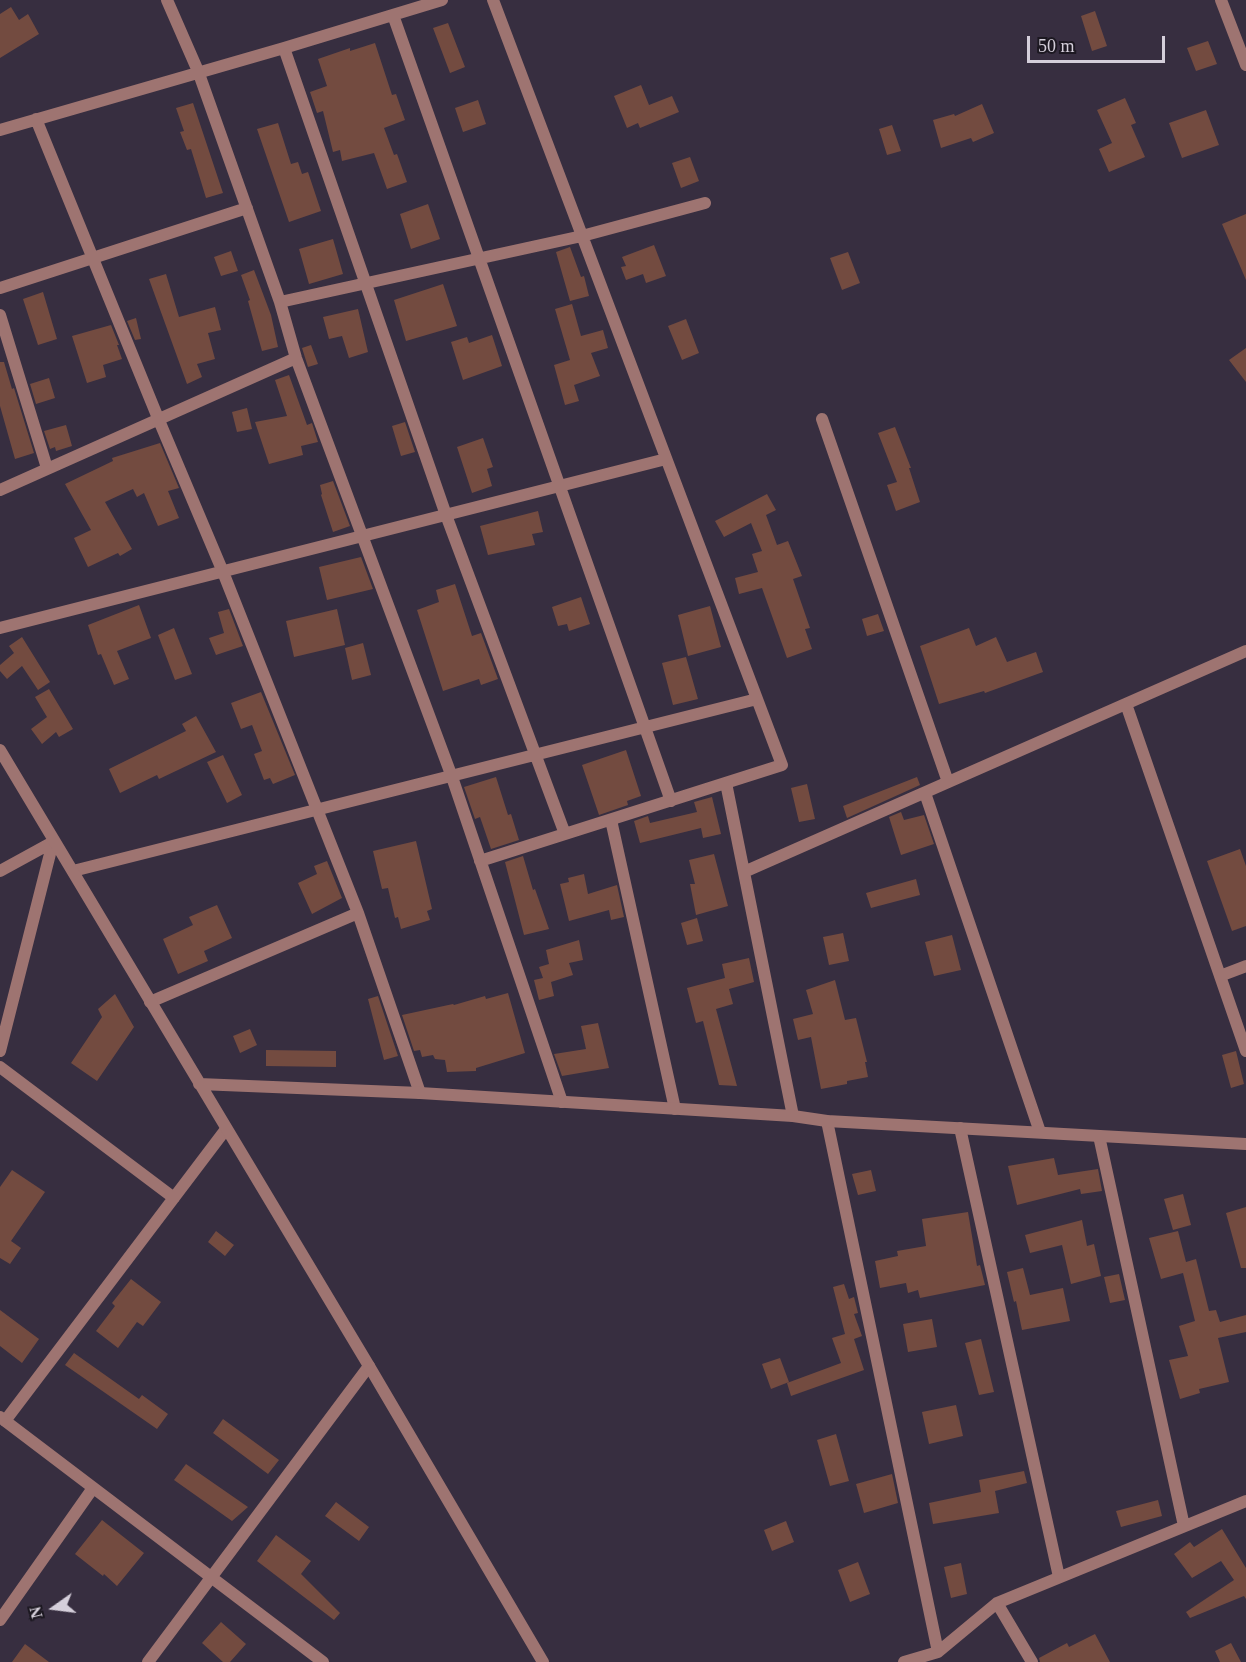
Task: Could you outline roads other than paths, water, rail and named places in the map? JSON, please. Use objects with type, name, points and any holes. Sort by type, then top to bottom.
[{"type":"street","points":[[167,0],[198,72],[247,207],[296,358],[452,777],[562,1102]]},
{"type":"street","points":[[0,130],[442,0]]},
{"type":"street","points":[[480,861],[782,765],[493,0]]},
{"type":"street","points":[[1221,0],[1246,62]]},
{"type":"street","points":[[393,15],[671,801]]},
{"type":"street","points":[[284,48],[446,515],[565,834]]},
{"type":"street","points":[[36,119],[223,572],[316,812],[358,913],[420,1094]]},
{"type":"street","points":[[279,302],[582,237],[705,203]]},
{"type":"street","points":[[0,288],[247,207]]},
{"type":"street","points":[[0,315],[47,468]]},
{"type":"street","points":[[0,490],[296,358]]},
{"type":"street","points":[[822,419],[948,782]]},
{"type":"street","points":[[0,628],[666,459]]},
{"type":"street","points":[[744,872],[1246,651]]},
{"type":"street","points":[[73,871],[316,812],[757,699]]},
{"type":"street","points":[[1126,704],[1246,1051]]},
{"type":"street","points":[[0,750],[53,842],[73,871],[369,1366],[543,1662]]},
{"type":"street","points":[[726,783],[793,1116]]},
{"type":"street","points":[[925,793],[1040,1132]]},
{"type":"street","points":[[611,820],[675,1109]]},
{"type":"street","points":[[0,871],[53,842]]},
{"type":"street","points":[[0,1051],[53,842]]},
{"type":"street","points":[[150,1002],[358,913]]},
{"type":"street","points":[[1220,976],[1246,966]]},
{"type":"street","points":[[0,1067],[174,1197]]},
{"type":"street","points":[[199,1084],[562,1102],[793,1116],[826,1121],[1246,1144]]},
{"type":"street","points":[[826,1121],[938,1652]]},
{"type":"street","points":[[960,1128],[1059,1577]]},
{"type":"street","points":[[226,1129],[2,1419],[323,1662]]},
{"type":"street","points":[[1099,1136],[1184,1526]]},
{"type":"street","points":[[148,1662],[369,1366]]},
{"type":"street","points":[[0,1620],[93,1488]]},
{"type":"street","points":[[904,1662],[938,1652],[997,1603],[1246,1501]]},
{"type":"street","points":[[997,1603],[1032,1662]]}]
